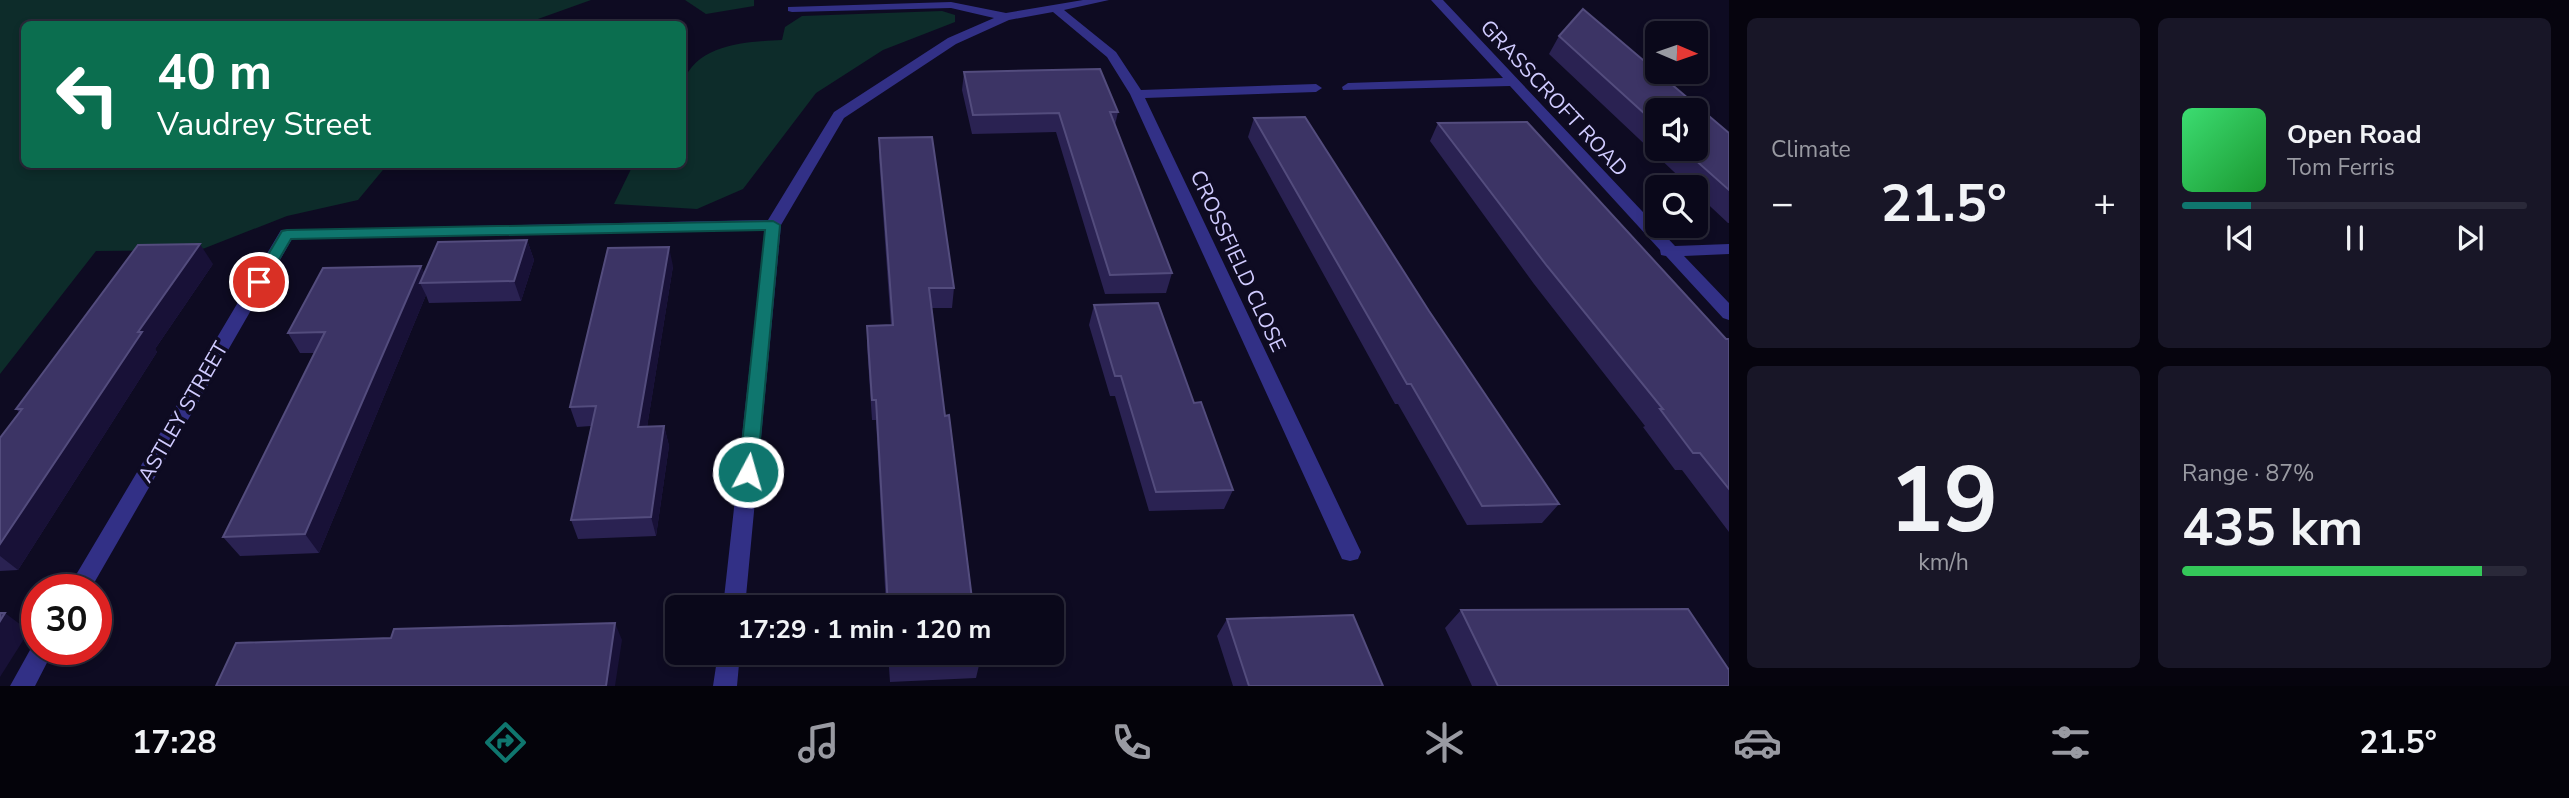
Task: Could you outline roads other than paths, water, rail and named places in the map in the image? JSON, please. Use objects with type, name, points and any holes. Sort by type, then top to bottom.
[{"type":"street","points":[[735,595],[773,225],[839,114],[952,41],[1006,17],[1103,0]]},
{"type":"street","name":"GRASSCROFT ROAD","points":[[1437,0],[1667,251],[1729,314]]},
{"type":"street","points":[[792,9],[951,5],[1006,17]]},
{"type":"street","name":"CROSSFIELD CLOSE","points":[[1057,10],[1112,55],[1137,94],[1350,552]]},
{"type":"street","points":[[1349,87],[1511,82]]},
{"type":"street","points":[[1137,94],[1316,88]]},
{"type":"street","name":"ASTLEY STREET","points":[[87,574],[287,234],[773,225]]},
{"type":"street","points":[[1667,251],[1729,249]]},
{"type":"street","points":[[22,686],[34,665]]},
{"type":"street","points":[[725,686],[728,665]]}]
